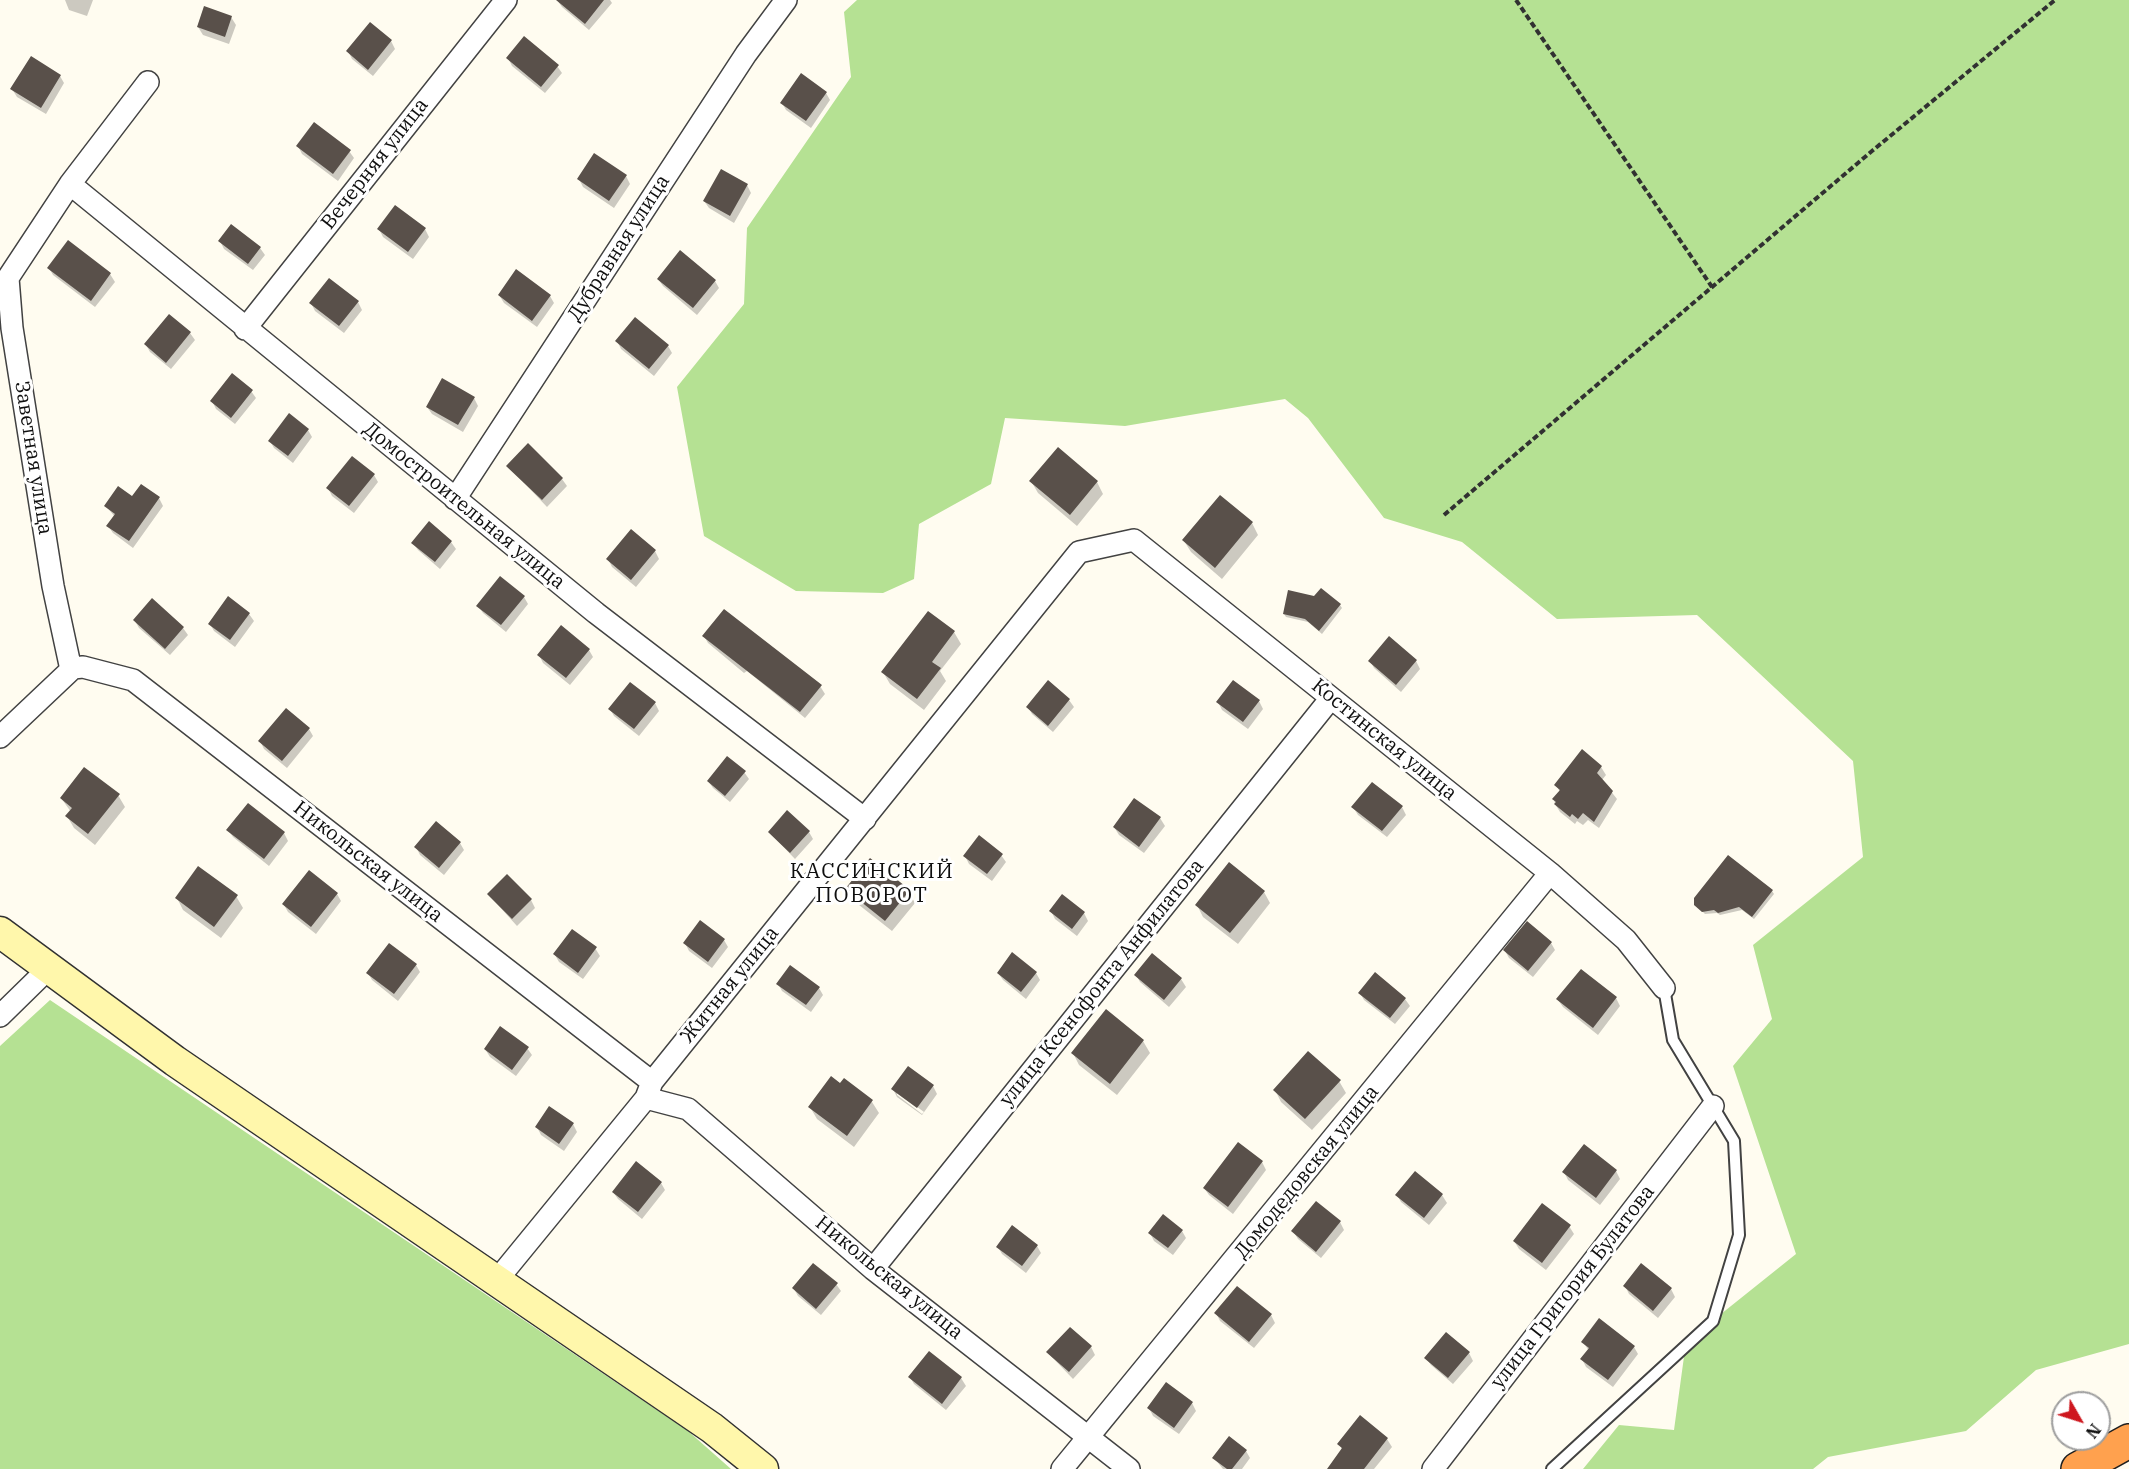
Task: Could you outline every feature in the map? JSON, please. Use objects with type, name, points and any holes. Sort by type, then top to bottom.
[{"type":"highway","points":[[2078,1469],[2129,1441]]},
{"type":"street","name":"Вечерняя улица","points":[[245,329],[506,0]]},
{"type":"street","name":"Дубравная улица","points":[[455,499],[746,54],[786,0]]},
{"type":"street","name":"Заветная улица","points":[[73,668],[53,586],[12,328],[8,278],[70,184],[148,82]]},
{"type":"street","name":"Домостроительная улица","points":[[70,184],[596,613],[864,819]]},
{"type":"street","name":"Костинская улица","points":[[1079,552],[1134,540],[1551,873],[1626,940],[1664,988]]},
{"type":"street","name":"Житная улица","points":[[497,1280],[1079,552]]},
{"type":"street","name":"Никольская улица","points":[[73,668],[82,667],[133,680],[649,1090],[688,1109],[873,1269],[1129,1469]]},
{"type":"street","points":[[0,737],[73,668]]},
{"type":"street","name":"улица Ксенофонта Анфилатова","points":[[873,1269],[1332,698]]},
{"type":"street","name":"Домодедовская улица","points":[[1062,1469],[1551,873]]},
{"type":"street","points":[[0,932],[175,1061],[712,1428],[763,1469]]},
{"type":"street","points":[[0,1016],[49,968]]},
{"type":"street","name":"улица Григория Булатова","points":[[1433,1469],[1713,1106]]},
{"type":"lane","points":[[1552,1469],[1713,1321],[1739,1235],[1734,1141],[1674,1040],[1664,988]]},
{"type":"path","points":[[1516,0],[1712,287]]},
{"type":"path","points":[[1444,515],[2055,0]]},
{"type":"green space","points":[[857,0],[2129,0],[2129,1344],[2036,1370],[1966,1431],[1828,1457],[1813,1469],[1583,1469],[1619,1425],[1674,1430],[1686,1342],[1796,1254],[1733,1066],[1772,1019],[1753,945],[1863,857],[1853,761],[1697,615],[1557,619],[1462,542],[1384,518],[1308,418],[1285,399],[1125,426],[1005,418],[991,484],[919,524],[914,579],[883,593],[796,591],[704,536],[677,387],[744,304],[747,228],[851,77],[844,12]]},
{"type":"green space","points":[[50,1000],[688,1431],[731,1469],[0,1469],[0,1046]]},
{"type":"building","points":[[556,0],[604,0],[585,24]]},
{"type":"building","points":[[204,6],[232,16],[225,37],[197,27]]},
{"type":"building","points":[[370,22],[392,40],[368,70],[346,51]]},
{"type":"building","points":[[524,36],[559,65],[541,87],[506,58]]},
{"type":"building","points":[[31,56],[61,75],[41,108],[10,89]]},
{"type":"building","points":[[801,73],[827,92],[806,121],[780,103]]},
{"type":"building","points":[[314,122],[351,150],[333,174],[296,146]]},
{"type":"building","points":[[594,153],[627,175],[609,201],[577,179]]},
{"type":"building","points":[[721,169],[748,184],[730,216],[703,201]]},
{"type":"building","points":[[395,205],[426,228],[408,252],[377,229]]},
{"type":"building","points":[[231,224],[261,247],[248,264],[218,241]]},
{"type":"building","points":[[68,240],[111,273],[91,301],[47,268]]},
{"type":"building","points":[[680,250],[716,280],[693,308],[657,279]]},
{"type":"building","points":[[516,269],[551,295],[532,321],[498,295]]},
{"type":"building","points":[[329,278],[359,301],[339,326],[309,303]]},
{"type":"building","points":[[169,314],[191,332],[166,363],[144,344]]},
{"type":"building","points":[[635,317],[669,345],[649,369],[615,341]]},
{"type":"building","points":[[232,373],[253,390],[231,418],[210,401]]},
{"type":"building","points":[[442,378],[475,397],[458,425],[426,407]]},
{"type":"building","points":[[289,413],[309,429],[288,456],[268,441]]},
{"type":"building","points":[[528,443],[563,478],[542,500],[506,466]]},
{"type":"building","points":[[1058,447],[1098,481],[1070,515],[1029,481]]},
{"type":"building","points":[[352,456],[375,474],[349,506],[326,488]]},
{"type":"building","points":[[141,484],[160,497],[129,541],[106,526],[115,514],[104,506],[118,486],[132,496]]},
{"type":"building","points":[[1220,495],[1253,522],[1215,568],[1182,540]]},
{"type":"building","points":[[429,521],[452,541],[435,562],[411,543]]},
{"type":"building","points":[[631,529],[656,550],[631,580],[606,559]]},
{"type":"building","points":[[500,576],[525,596],[501,625],[476,606]]},
{"type":"building","points":[[1321,588],[1341,604],[1319,631],[1305,619],[1283,614],[1288,590],[1314,596]]},
{"type":"building","points":[[228,596],[250,613],[230,640],[208,624]]},
{"type":"building","points":[[152,598],[184,627],[165,649],[133,620]]},
{"type":"building","points":[[724,609],[822,685],[800,712],[702,636]]},
{"type":"building","points":[[928,611],[955,631],[932,662],[941,668],[917,699],[881,672]]},
{"type":"building","points":[[561,625],[590,649],[566,678],[537,655]]},
{"type":"building","points":[[1389,636],[1417,660],[1396,685],[1368,661]]},
{"type":"building","points":[[1048,680],[1070,699],[1048,726],[1026,707]]},
{"type":"building","points":[[1233,680],[1260,700],[1243,722],[1216,702]]},
{"type":"building","points":[[630,682],[656,702],[634,729],[608,709]]},
{"type":"building","points":[[286,708],[310,728],[282,761],[258,741]]},
{"type":"building","points":[[1582,749],[1602,766],[1597,773],[1613,791],[1594,822],[1583,813],[1578,819],[1572,814],[1570,817],[1554,804],[1556,802],[1552,799],[1560,790],[1554,785]]},
{"type":"building","points":[[727,756],[746,771],[725,796],[707,781]]},
{"type":"building","points":[[84,767],[120,794],[88,834],[65,816],[72,808],[60,798]]},
{"type":"building","points":[[1372,782],[1403,806],[1382,831],[1351,807]]},
{"type":"building","points":[[1134,798],[1161,817],[1139,847],[1113,827]]},
{"type":"building","points":[[248,803],[285,832],[264,859],[226,830]]},
{"type":"building","points":[[787,810],[810,831],[790,853],[768,832]]},
{"type":"building","points":[[436,821],[461,842],[439,868],[414,847]]},
{"type":"building","points":[[979,835],[1003,854],[987,874],[963,856]]},
{"type":"building","points":[[1728,855],[1773,890],[1752,917],[1739,907],[1718,913],[1714,910],[1702,912],[1694,905],[1694,898]]},
{"type":"building","points":[[870,858],[910,890],[885,921],[845,889]]},
{"type":"building","points":[[1229,862],[1265,891],[1230,933],[1195,905]]},
{"type":"building","points":[[198,866],[238,895],[214,927],[175,898]]},
{"type":"building","points":[[309,870],[338,893],[311,927],[282,904]]},
{"type":"building","points":[[507,874],[532,899],[512,919],[487,894]]},
{"type":"building","points":[[1062,894],[1085,912],[1072,929],[1049,911]]},
{"type":"building","points":[[700,920],[725,939],[708,962],[683,943]]},
{"type":"building","points":[[1527,921],[1552,942],[1528,971],[1503,950]]},
{"type":"building","points":[[572,929],[597,947],[578,973],[553,954]]},
{"type":"building","points":[[389,943],[417,964],[394,994],[366,973]]},
{"type":"building","points":[[1012,952],[1037,972],[1021,992],[997,973]]},
{"type":"building","points":[[1152,953],[1182,978],[1164,1000],[1134,975]]},
{"type":"building","points":[[790,965],[820,987],[806,1005],[776,984]]},
{"type":"building","points":[[1581,969],[1617,997],[1593,1028],[1556,999]]},
{"type":"building","points":[[1375,972],[1406,998],[1390,1018],[1358,993]]},
{"type":"building","points":[[1106,1009],[1144,1040],[1110,1084],[1071,1053]]},
{"type":"building","points":[[500,1026],[529,1047],[512,1070],[484,1049]]},
{"type":"building","points":[[1308,1051],[1341,1080],[1305,1119],[1273,1090]]},
{"type":"building","points":[[908,1066],[934,1085],[917,1108],[891,1089]]},
{"type":"building","points":[[831,1076],[840,1083],[844,1078],[873,1100],[847,1136],[808,1107]]},
{"type":"building","points":[[549,1106],[574,1123],[559,1144],[535,1127]]},
{"type":"building","points":[[1238,1142],[1263,1161],[1228,1207],[1203,1188]]},
{"type":"building","points":[[1584,1144],[1617,1170],[1596,1198],[1562,1172]]},
{"type":"building","points":[[636,1161],[662,1182],[638,1212],[612,1192]]},
{"type":"building","points":[[1415,1171],[1443,1194],[1424,1218],[1395,1195]]},
{"type":"building","points":[[1316,1201],[1341,1221],[1316,1252],[1291,1231]]},
{"type":"building","points":[[1542,1203],[1571,1225],[1542,1263],[1513,1241]]},
{"type":"building","points":[[1163,1214],[1183,1230],[1168,1248],[1148,1233]]},
{"type":"building","points":[[1012,1225],[1038,1245],[1022,1266],[996,1247]]},
{"type":"building","points":[[813,1263],[838,1283],[816,1309],[792,1288]]},
{"type":"building","points":[[1641,1263],[1672,1288],[1653,1311],[1623,1286]]},
{"type":"building","points":[[1237,1286],[1272,1314],[1249,1342],[1214,1313]]},
{"type":"building","points":[[1599,1318],[1635,1346],[1608,1380],[1580,1359],[1589,1348],[1581,1342]]},
{"type":"building","points":[[1070,1327],[1092,1346],[1069,1372],[1046,1352]]},
{"type":"building","points":[[1446,1332],[1470,1352],[1448,1378],[1424,1358]]},
{"type":"building","points":[[929,1351],[962,1377],[942,1404],[908,1377]]},
{"type":"building","points":[[1166,1382],[1193,1402],[1174,1428],[1147,1408]]},
{"type":"building","points":[[1360,1415],[1388,1438],[1364,1469],[1327,1469],[1342,1448],[1337,1444]]},
{"type":"building","points":[[1229,1436],[1247,1450],[1232,1469],[1227,1469],[1212,1458]]},
{"type":"district","name":"КАССИНСКИЙ ПОВОРОТ","points":[[872,884]]}]
